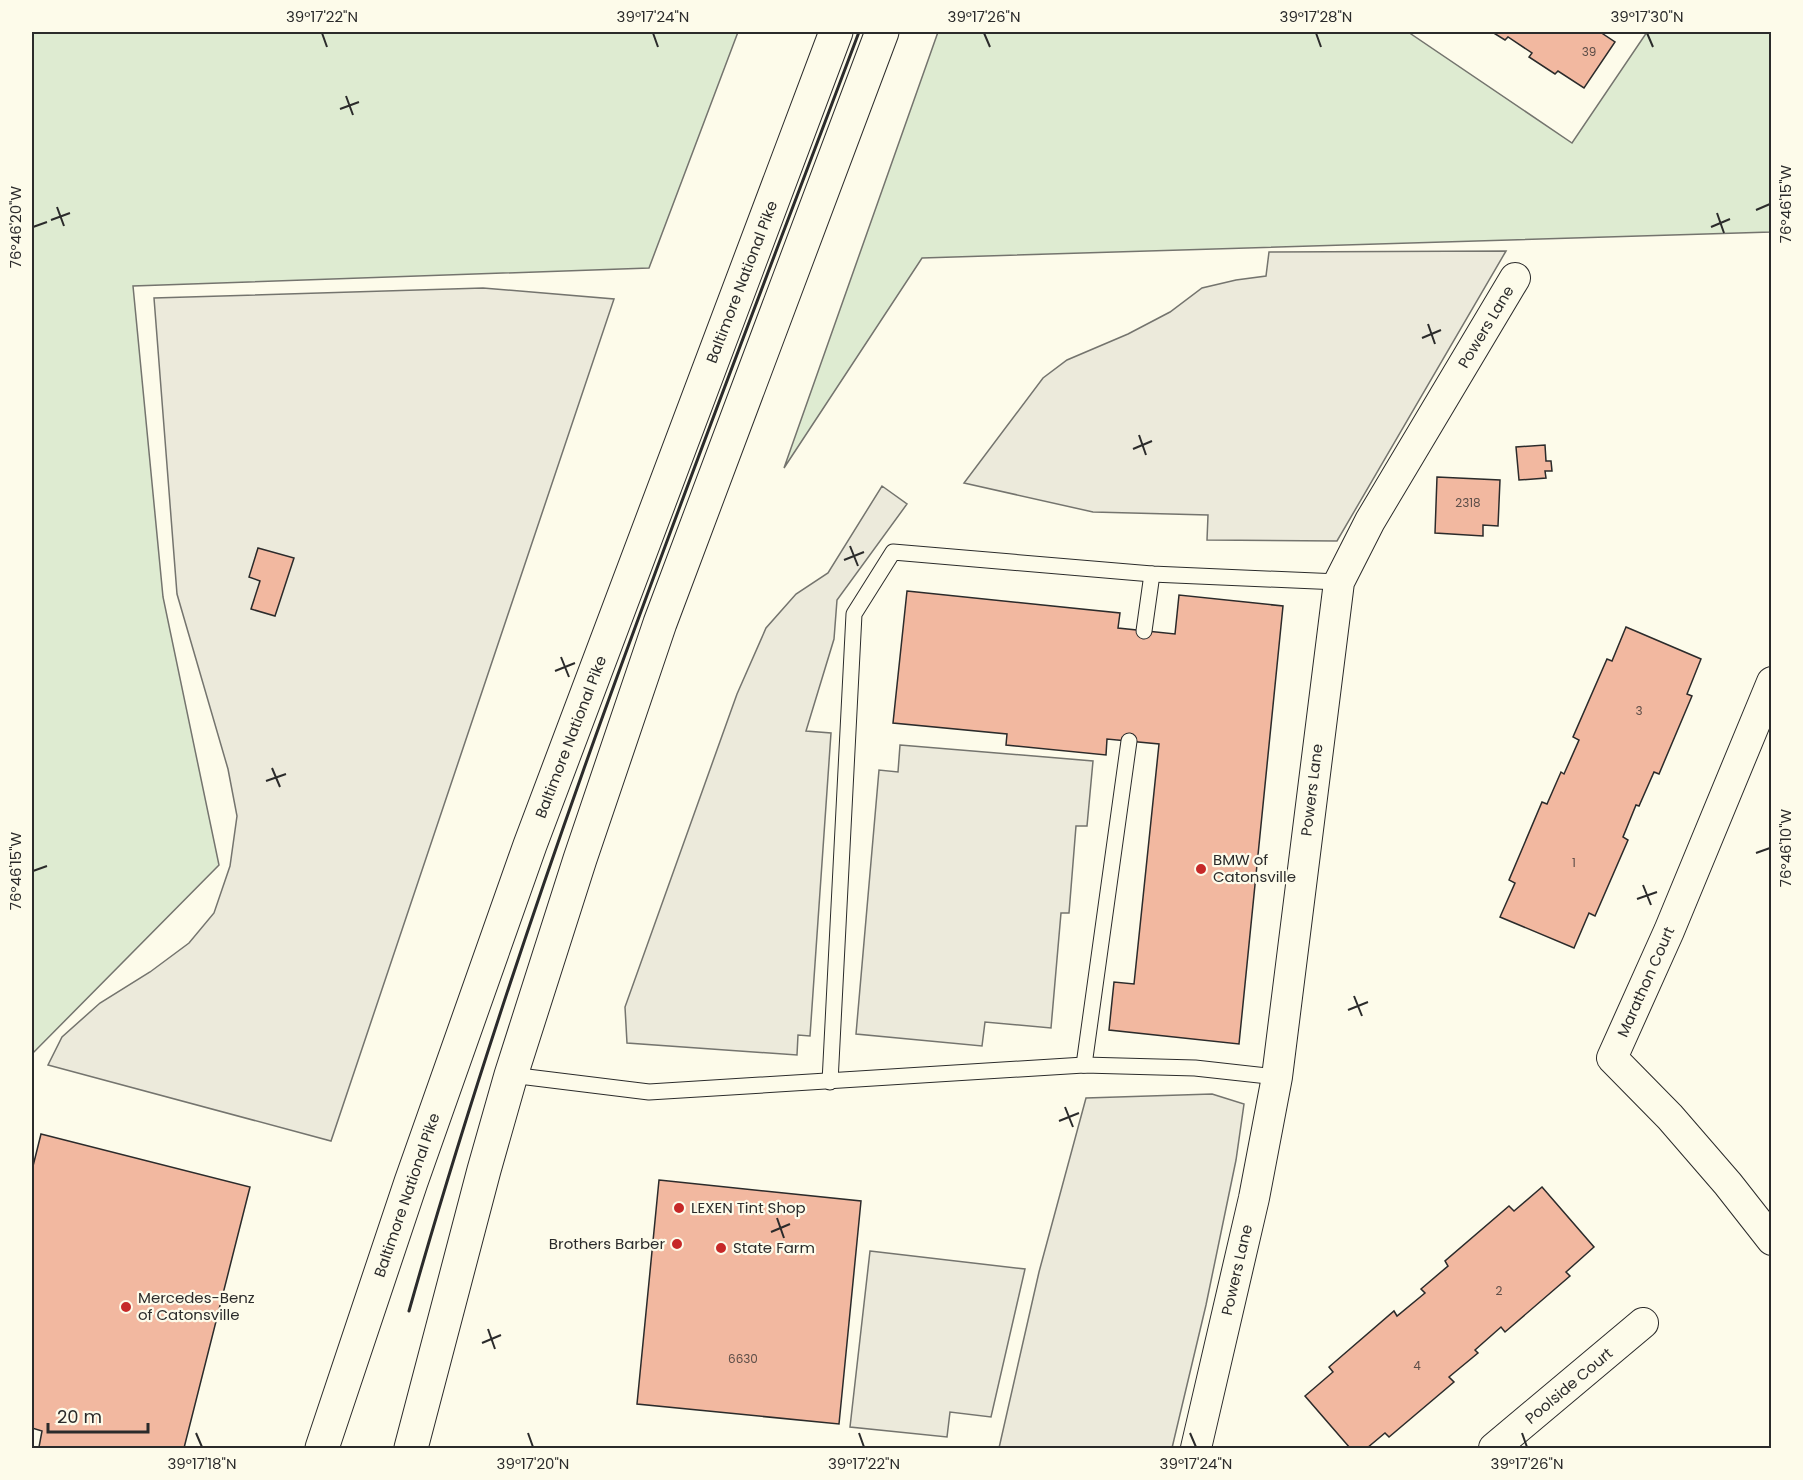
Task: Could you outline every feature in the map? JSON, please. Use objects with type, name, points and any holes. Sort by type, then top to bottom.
[{"type":"main road","name":"Baltimore National Pike","points":[[322,1449],[411,1182],[530,845],[836,32]]},
{"type":"main road","points":[[411,1449],[473,1209],[511,1075],[576,870],[660,623],[882,32]]},
{"type":"street","name":"Powers Lane","points":[[1196,1449],[1254,1198],[1277,1077],[1339,582],[1370,521],[1515,278]]},
{"type":"street","name":"Marathon Court","points":[[1772,682],[1669,932],[1612,1058],[1670,1117],[1728,1184],[1772,1240]]},
{"type":"street","name":"Poolside Court","points":[[1494,1449],[1643,1323]]},
{"type":"lane","points":[[830,1082],[854,614],[893,552],[1152,574],[1339,582]]},
{"type":"lane","points":[[1144,631],[1152,574]]},
{"type":"lane","points":[[1084,1065],[1129,741]]},
{"type":"lane","points":[[511,1075],[649,1092],[1084,1065],[1195,1068],[1277,1077]]},
{"type":"green space","points":[[32,32],[738,32],[649,268],[133,286],[163,597],[219,865],[32,1054]]},
{"type":"green space","points":[[938,32],[1408,32],[1572,143],[1647,32],[1771,32],[1771,232],[922,258],[784,468]]},
{"type":"shaded area","points":[[1506,251],[1337,541],[1207,540],[1208,515],[1093,512],[964,483],[1043,378],[1067,360],[1128,334],[1170,312],[1202,288],[1266,276],[1269,252]]},
{"type":"shaded area","points":[[483,288],[614,299],[331,1141],[48,1065],[62,1037],[100,1003],[150,972],[189,943],[214,913],[230,866],[237,816],[228,769],[177,594],[154,298]]},
{"type":"shaded area","points":[[882,486],[907,504],[837,600],[834,639],[806,731],[831,733],[810,1036],[798,1035],[797,1055],[627,1043],[625,1007],[737,694],[766,628],[796,594],[828,573]]},
{"type":"shaded area","points":[[900,745],[1093,761],[1087,826],[1076,826],[1069,913],[1061,913],[1051,1028],[985,1022],[982,1046],[856,1034],[879,770],[898,772]]},
{"type":"shaded area","points":[[1212,1094],[1244,1104],[1236,1160],[1206,1305],[1172,1448],[999,1448],[1039,1272],[1086,1098]]},
{"type":"shaded area","points":[[870,1251],[1025,1269],[991,1417],[950,1412],[947,1437],[850,1427]]},
{"type":"building","points":[[1492,32],[1600,32],[1615,42],[1584,88],[1558,71],[1555,74],[1529,57],[1532,53],[1508,37],[1505,40]]},
{"type":"building","points":[[1545,445],[1546,461],[1551,461],[1552,471],[1545,471],[1546,478],[1519,480],[1516,447]]},
{"type":"building","points":[[1437,477],[1500,480],[1498,526],[1483,525],[1483,536],[1435,533]]},
{"type":"building","points":[[258,548],[294,558],[275,616],[251,609],[260,581],[249,577]]},
{"type":"building","name":"BMW of Catonsville","points":[[907,591],[1120,613],[1118,628],[1175,634],[1179,595],[1283,606],[1239,1044],[1109,1030],[1114,982],[1134,984],[1159,744],[1107,739],[1106,755],[1006,745],[1007,734],[893,723]]},
{"type":"building","points":[[1626,627],[1701,659],[1687,694],[1692,696],[1659,774],[1654,772],[1639,806],[1636,805],[1623,837],[1628,840],[1595,916],[1589,913],[1574,948],[1500,917],[1515,883],[1509,880],[1542,802],[1547,804],[1561,772],[1564,774],[1579,740],[1573,737],[1607,659],[1612,661]]},
{"type":"building","name":"Mercedes-Benz of Catonsville","points":[[41,1134],[250,1187],[184,1448],[39,1447],[42,1431],[32,1428],[32,1170]]},
{"type":"building","points":[[659,1180],[861,1201],[839,1424],[637,1404]]},
{"type":"building","points":[[1542,1187],[1594,1247],[1566,1272],[1570,1276],[1505,1332],[1501,1327],[1475,1350],[1478,1353],[1449,1377],[1454,1382],[1389,1437],[1385,1433],[1367,1448],[1350,1448],[1305,1396],[1333,1372],[1329,1367],[1394,1311],[1397,1316],[1425,1293],[1421,1289],[1448,1266],[1445,1261],[1509,1206],[1514,1211]]},
{"type":"wall","points":[[409,1311],[457,1148],[509,987],[620,667],[859,32]]},
{"type":"place","name":"BMW of Catonsville","points":[[1201,869]]},
{"type":"place","name":"LEXEN Tint Shop","points":[[679,1208]]},
{"type":"place","name":"Brothers Barber","points":[[677,1244]]},
{"type":"place","name":"State Farm","points":[[721,1248]]},
{"type":"place","name":"Mercedes-Benz of Catonsville","points":[[126,1307]]}]
